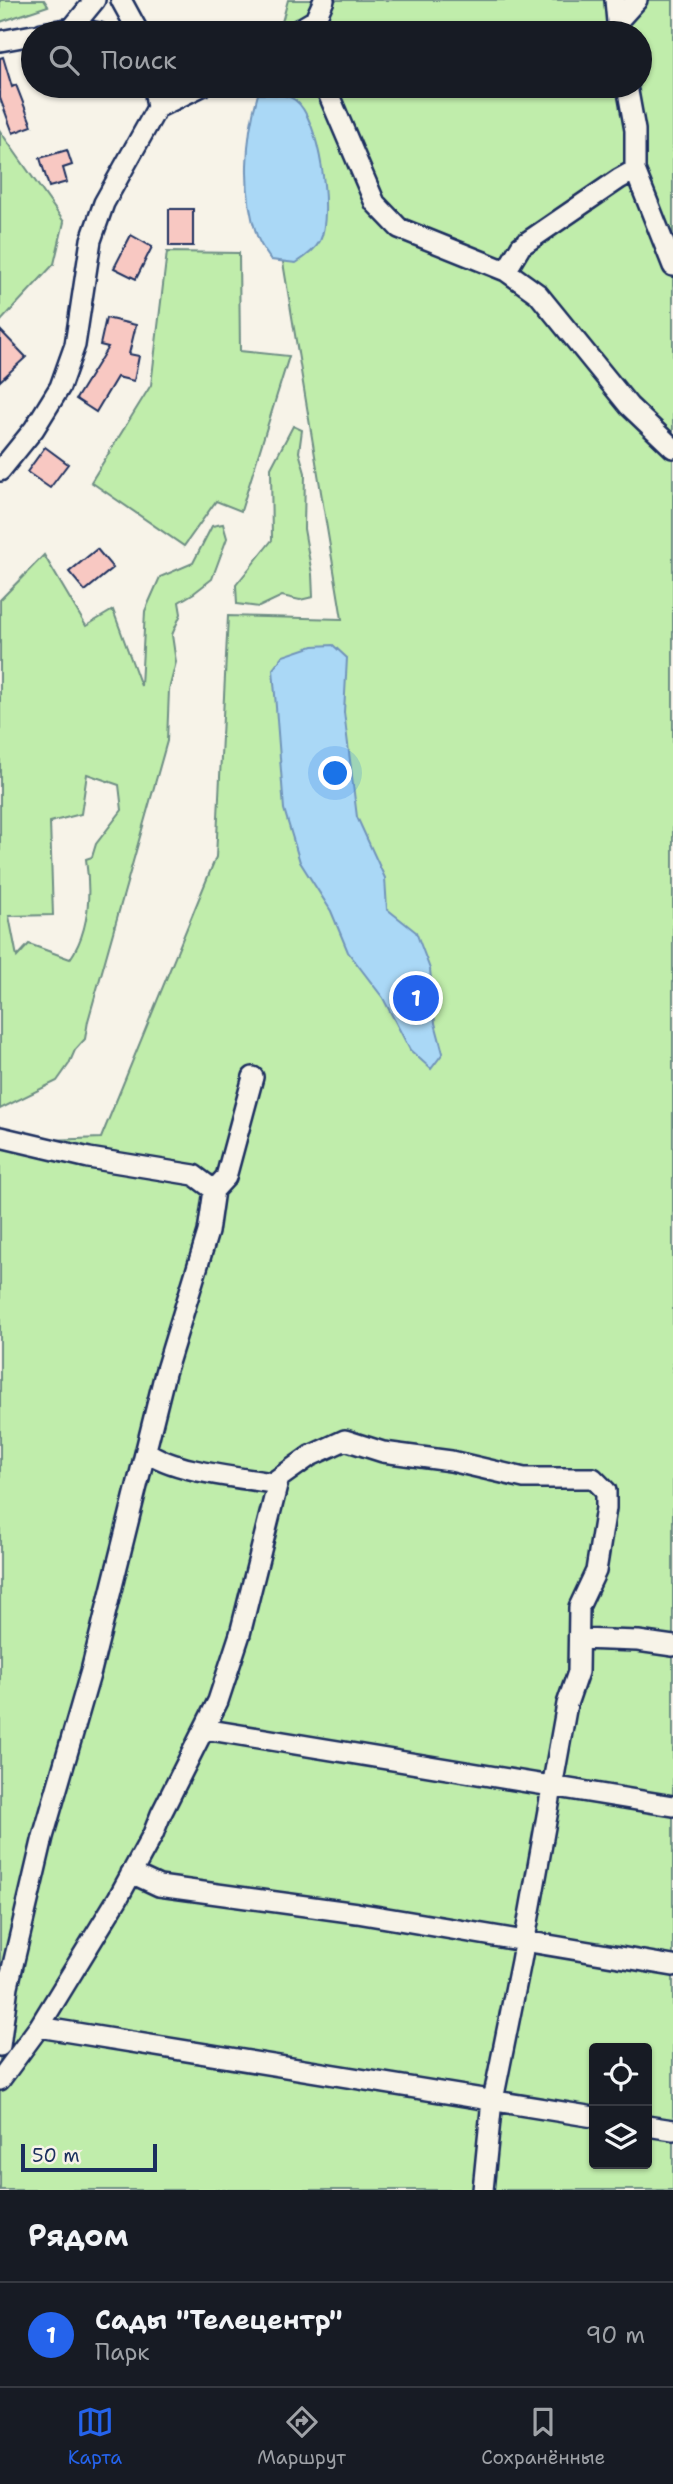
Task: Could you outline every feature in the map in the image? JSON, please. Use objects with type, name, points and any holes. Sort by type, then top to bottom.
[{"type":"street","points":[[78,21],[95,0]]},
{"type":"street","points":[[121,0],[132,21]]},
{"type":"street","points":[[318,21],[324,0]]},
{"type":"street","points":[[615,0],[617,21]]},
{"type":"street","points":[[622,21],[637,0]]},
{"type":"street","points":[[0,41],[21,37]]},
{"type":"street","points":[[0,471],[34,429],[60,387],[75,345],[91,240],[104,203],[157,107],[156,98]]},
{"type":"street","points":[[157,107],[176,98]]},
{"type":"street","points":[[330,98],[375,203],[400,228],[506,271],[538,294],[629,406],[673,448]]},
{"type":"street","points":[[629,98],[635,130],[635,170],[673,266]]},
{"type":"street","points":[[506,271],[521,246],[635,170]]},
{"type":"street","points":[[0,2046],[8,1986],[43,1836],[91,1671],[165,1373],[208,1232],[215,1190],[226,1177],[253,1077]]},
{"type":"street","points":[[0,1137],[89,1158],[194,1175],[215,1190]]},
{"type":"street","points":[[146,1451],[158,1460],[216,1474],[272,1483],[310,1455],[345,1440],[383,1452],[451,1461],[524,1478],[593,1478],[606,1491],[606,1508],[596,1571],[579,1607],[578,1672],[567,1704],[525,1942],[493,2099],[483,2190]]},
{"type":"street","points":[[0,2080],[39,2026],[131,1873],[218,1701],[240,1634],[279,1478]]},
{"type":"street","points":[[579,1639],[638,1641],[673,1646]]},
{"type":"street","points":[[204,1729],[673,1806]]},
{"type":"street","points":[[131,1873],[159,1886],[357,1913],[673,1965]]},
{"type":"street","points":[[39,2026],[589,2116]]},
{"type":"street","points":[[652,2127],[673,2130]]},
{"type":"green space","points":[[0,0],[44,0],[48,6],[0,22]]},
{"type":"green space","points":[[288,0],[673,0],[673,2190],[0,2190],[0,1142],[101,1138],[216,857],[228,616],[342,619],[258,111],[261,98],[652,98],[652,21],[282,21]]},
{"type":"green space","points":[[0,131],[64,222],[54,264],[0,322]]},
{"type":"green space","points":[[167,252],[239,253],[240,351],[289,356],[241,511],[216,501],[184,546],[91,482],[151,385]]},
{"type":"green space","points":[[293,426],[302,430],[299,452],[305,473],[304,529],[313,597],[300,600],[282,596],[259,607],[237,604],[236,585],[272,540],[271,468]]},
{"type":"green space","points":[[223,524],[227,538],[212,579],[179,602],[181,614],[172,635],[176,662],[169,690],[167,741],[85,1039],[75,1050],[57,1081],[0,1109],[0,600],[44,555],[86,626],[113,610],[141,686],[145,611],[160,577],[193,563],[212,526]],"holes":[[[87,774],[119,785],[122,810],[96,844],[92,857],[86,859],[87,911],[77,948],[70,959],[29,944],[17,957],[9,916],[53,915],[50,822],[81,814]]]},
{"type":"water","points":[[257,98],[295,100],[304,110],[317,145],[324,189],[324,228],[318,244],[296,263],[271,260],[260,243],[252,219],[247,165]]},
{"type":"water","points":[[333,645],[347,658],[344,712],[357,817],[385,878],[387,909],[416,932],[430,969],[435,1023],[443,1053],[431,1069],[410,1050],[383,998],[348,952],[331,911],[300,862],[284,809],[273,669],[283,656],[313,646]]},
{"type":"building","points":[[3,57],[12,87],[16,85],[32,126],[13,133],[0,98],[0,58]]},
{"type":"building","points":[[67,150],[72,165],[63,168],[67,182],[49,187],[40,158]]},
{"type":"building","points":[[169,209],[193,209],[193,246],[169,246]]},
{"type":"building","points":[[131,235],[152,247],[136,279],[114,268]]},
{"type":"building","points":[[106,318],[136,325],[129,354],[139,356],[134,381],[117,377],[96,412],[76,399],[108,347],[100,345]]},
{"type":"building","points":[[0,330],[26,357],[0,381]]},
{"type":"building","points":[[45,447],[68,464],[50,488],[27,472]]},
{"type":"building","points":[[97,549],[113,568],[85,591],[69,572]]},
{"type":"place","name":"Сады \"Телецентр\"","points":[[416,998]]}]
